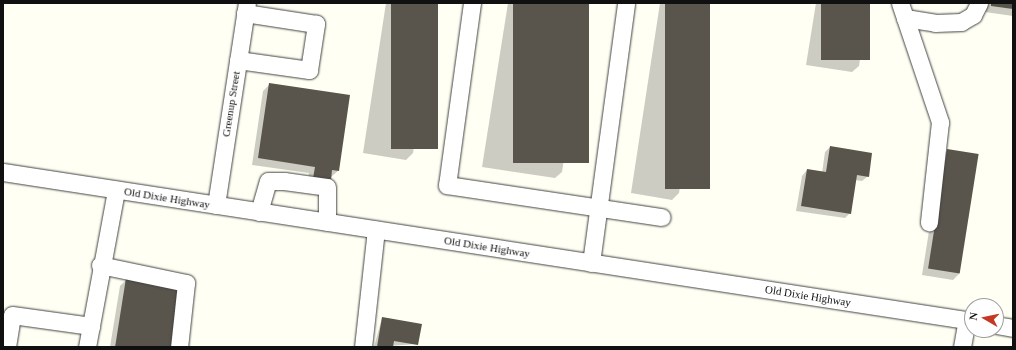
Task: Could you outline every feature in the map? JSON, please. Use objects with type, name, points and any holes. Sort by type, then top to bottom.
[{"type":"street","points":[[472,3],[446,184],[662,217]]},
{"type":"street","points":[[592,263],[626,3]]},
{"type":"street","points":[[902,10],[935,23],[960,22],[973,15],[979,3]]},
{"type":"street","points":[[238,60],[310,70],[316,24],[246,8]]},
{"type":"street","name":"Greenup Street","points":[[216,205],[246,8]]},
{"type":"street","points":[[902,10],[940,122],[929,222]]},
{"type":"street","name":"Old Dixie Highway","points":[[3,172],[964,320]]},
{"type":"street","points":[[259,212],[268,181],[284,181],[327,188],[327,222]]},
{"type":"street","points":[[87,347],[100,264],[116,190]]},
{"type":"street","points":[[363,347],[376,230]]},
{"type":"street","points":[[100,264],[186,282],[179,347]]},
{"type":"street","points":[[7,347],[12,315],[91,326]]},
{"type":"building","points":[[391,3],[438,3],[438,149],[391,149]]},
{"type":"building","points":[[513,3],[589,3],[589,163],[513,163]]},
{"type":"building","points":[[665,3],[710,3],[710,189],[665,189]]},
{"type":"building","points":[[821,3],[870,3],[870,60],[821,60]]},
{"type":"building","points":[[991,3],[1013,3],[1013,9],[991,6]]},
{"type":"building","points":[[269,83],[350,95],[339,171],[332,170],[331,181],[313,178],[315,167],[258,158]]},
{"type":"building","points":[[830,146],[872,153],[869,177],[857,175],[851,214],[801,206],[807,169],[826,172]]},
{"type":"building","points":[[947,149],[979,154],[960,274],[928,269]]},
{"type":"building","points":[[126,278],[182,287],[173,347],[115,347]]},
{"type":"building","points":[[382,317],[422,324],[418,345],[394,341],[393,347],[377,347]]}]
